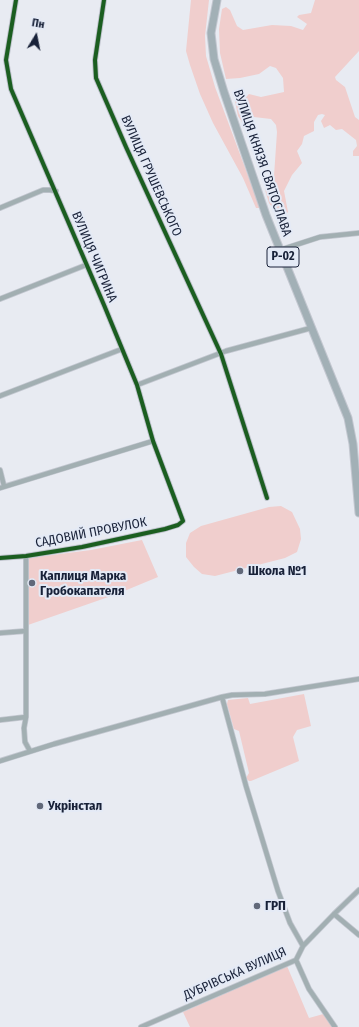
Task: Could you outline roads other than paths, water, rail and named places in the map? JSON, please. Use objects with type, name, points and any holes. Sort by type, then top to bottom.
[{"type":"main road","name":"ВУЛИЦЯ КНЯЗЯ СВЯТОСЛАВА","points":[[217,0],[211,33],[214,59],[266,215],[348,418],[358,480],[359,513]]},
{"type":"street","name":"ВУЛИЦЯ ЧИГРИНА","points":[[16,0],[6,60],[11,89],[56,191],[136,384],[153,441],[183,521]]},
{"type":"street","name":"ВУЛИЦЯ ГРУШЕВСЬКОГО","points":[[104,0],[95,60],[96,78],[221,354],[267,498]]},
{"type":"street","points":[[0,60],[6,60]]},
{"type":"street","points":[[0,208],[43,190],[56,191]]},
{"type":"street","points":[[280,250],[320,237],[359,233]]},
{"type":"street","points":[[0,299],[86,265]]},
{"type":"street","points":[[136,384],[226,351],[311,328]]},
{"type":"street","points":[[0,396],[122,349]]},
{"type":"street","points":[[0,470],[2,487],[153,441]]},
{"type":"street","name":"САДОВИЙ ПРОВУЛОК","points":[[0,558],[26,556],[82,547],[165,529],[183,521]]},
{"type":"street","points":[[26,556],[26,717],[24,728],[25,742],[30,751]]},
{"type":"street","points":[[0,633],[26,631]]},
{"type":"street","points":[[0,762],[30,751],[222,697],[232,695],[265,694],[359,679]]},
{"type":"street","points":[[222,697],[246,786],[278,891],[290,923],[303,946]]},
{"type":"street","points":[[0,720],[26,717]]},
{"type":"street","name":"ДУБРІВСЬКА ВУЛИЦЯ","points":[[141,1027],[296,960],[303,946],[359,890]]},
{"type":"street","points":[[334,914],[359,935]]},
{"type":"street","points":[[296,960],[309,989],[334,1027]]},
{"type":"place","name":"Школа №1","points":[[240,571]]},
{"type":"place","name":"Каплиця Марка Гробокапателя","points":[[32,583]]},
{"type":"place","name":"Укрінстал","points":[[40,806]]},
{"type":"place","name":"ГРП","points":[[257,906]]}]
